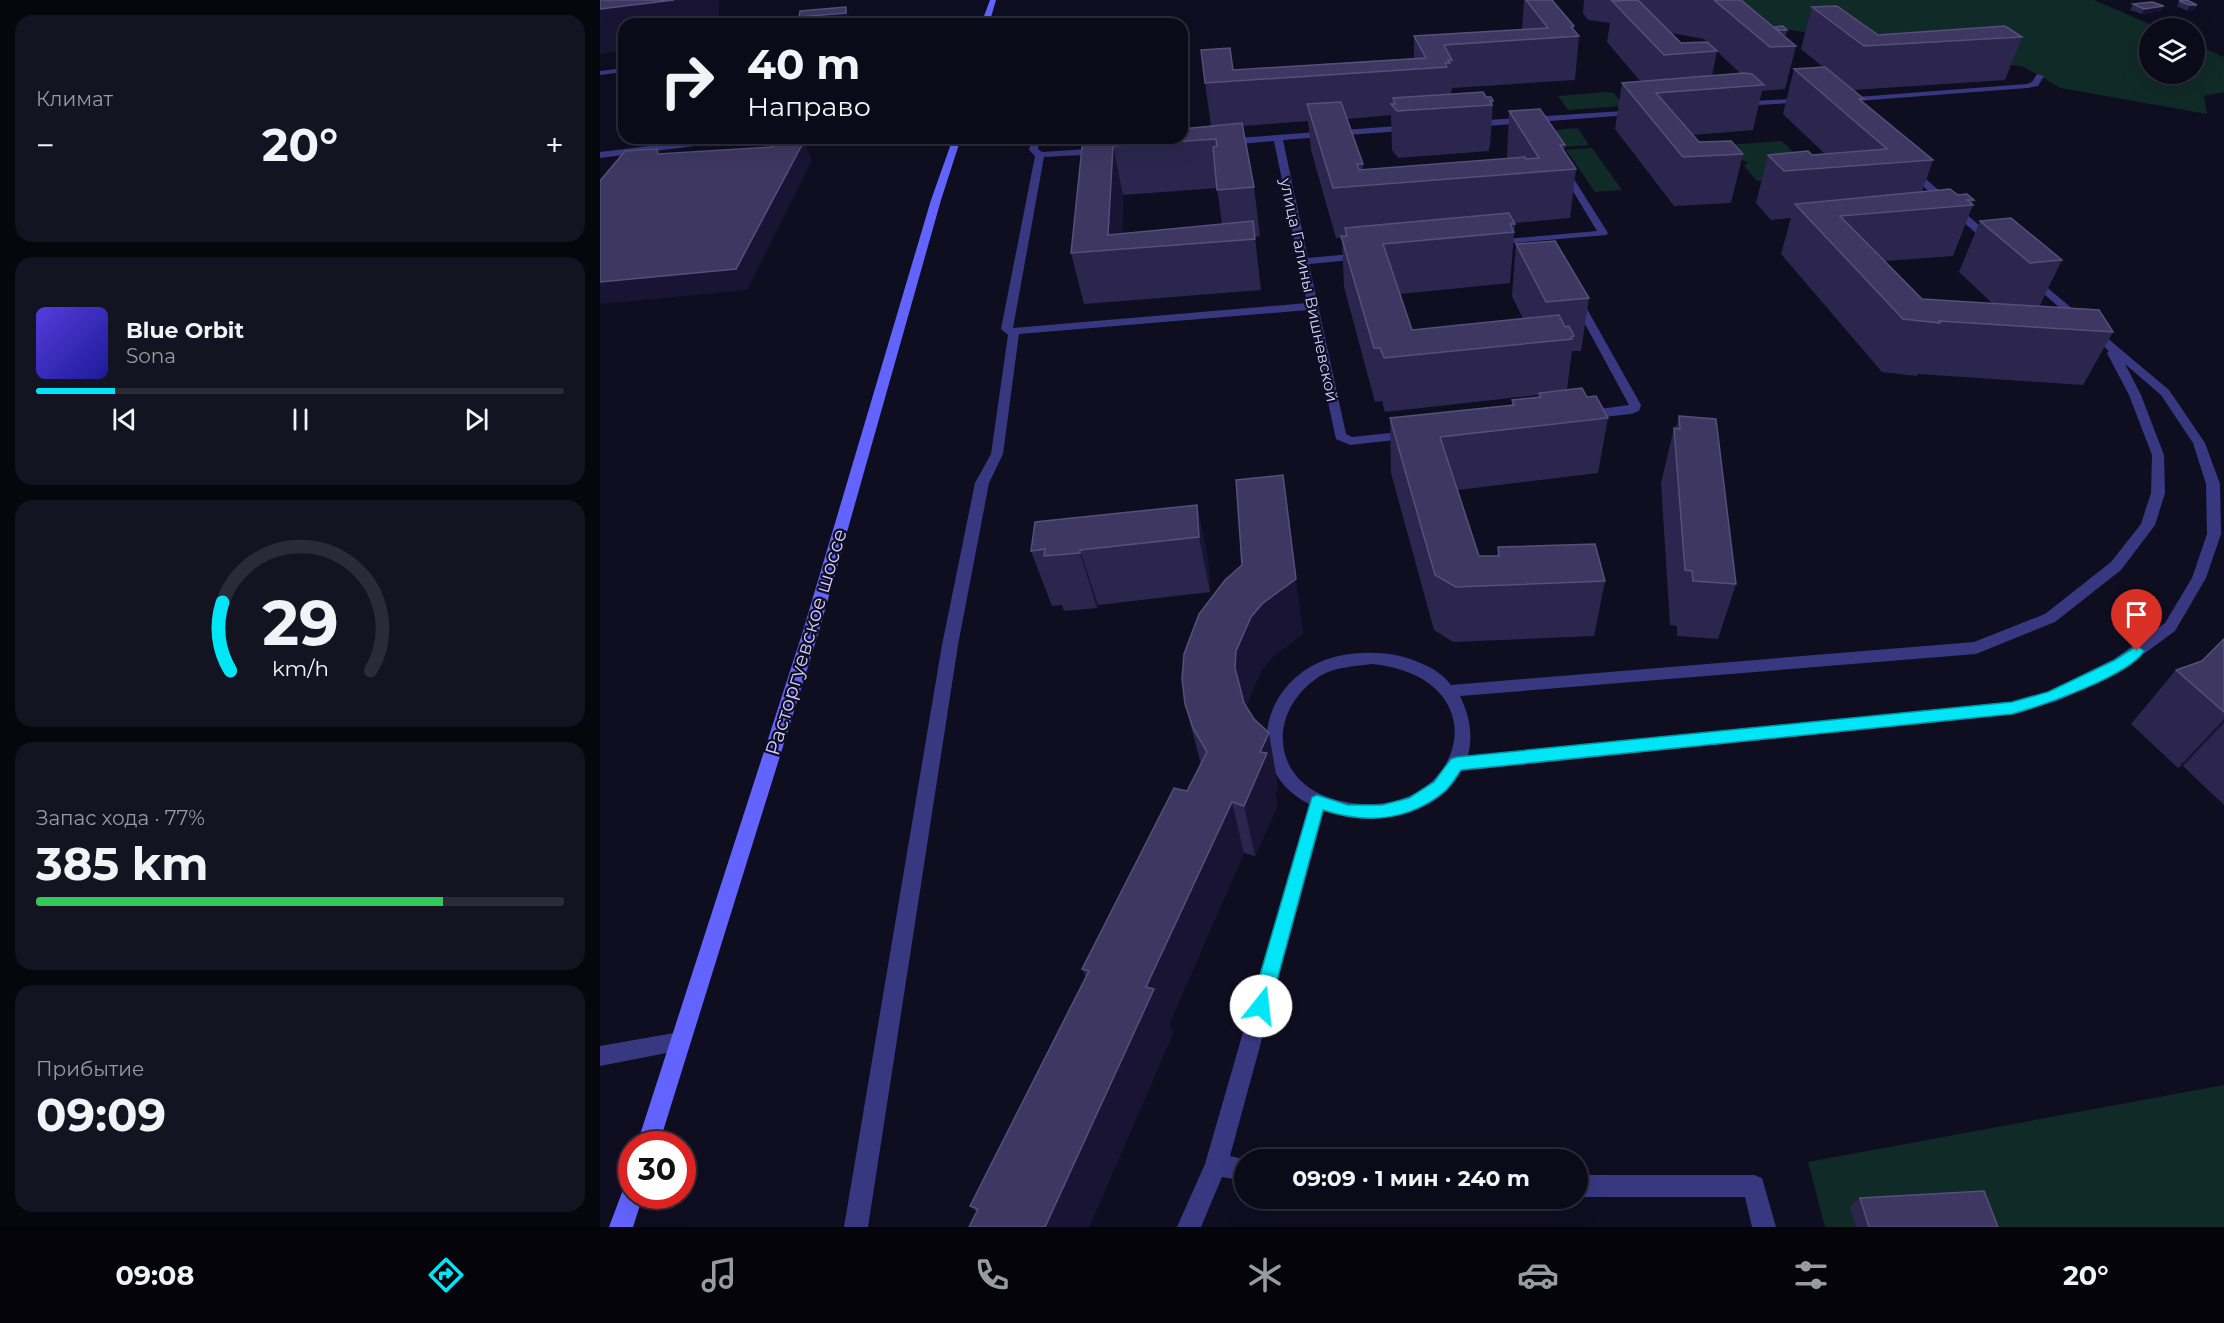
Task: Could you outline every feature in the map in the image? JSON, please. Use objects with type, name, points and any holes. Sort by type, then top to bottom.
[{"type":"main road","points":[[988,18],[993,0]]},
{"type":"main road","name":"Расторгуевское шоссе","points":[[652,1131],[811,631],[955,144]]},
{"type":"main road","points":[[621,1227],[627,1209]]},
{"type":"street","points":[[600,73],[618,71]]},
{"type":"street","points":[[1845,113],[1831,100],[2028,86],[2034,84],[2040,76]]},
{"type":"street","points":[[1734,105],[1814,99]]},
{"type":"street","points":[[1468,124],[1536,123],[1644,111]]},
{"type":"street","points":[[1217,142],[1421,128]]},
{"type":"street","name":"улица Галины Вишневской","points":[[1278,138],[1340,436],[1350,441],[1420,433]]},
{"type":"street","points":[[600,155],[687,144]]},
{"type":"street","points":[[1035,144],[1034,150],[1040,155],[1109,150]]},
{"type":"street","points":[[1040,155],[1006,329],[1014,333],[1313,306]]},
{"type":"street","points":[[1485,244],[1546,244],[1603,233],[1557,158]]},
{"type":"street","points":[[1905,165],[1998,248]]},
{"type":"street","points":[[1303,261],[1372,255]]},
{"type":"street","points":[[1457,764],[2012,708],[2052,697],[2120,663],[2170,627],[2199,578],[2214,534],[2213,484],[2199,443],[2164,393],[2024,270]]},
{"type":"street","points":[[1572,291],[1635,405],[1635,408],[1631,410],[1573,417]]},
{"type":"street","points":[[856,1227],[950,645],[982,483],[997,454],[1014,333]]},
{"type":"street","points":[[1449,691],[1976,648],[2050,618],[2116,566],[2148,525],[2158,493],[2158,455],[2135,395],[2109,345]]},
{"type":"street","points":[[1373,657],[1402,662],[1428,673],[1449,691],[1462,713],[1465,739],[1457,764],[1440,786],[1413,803],[1382,812],[1348,812],[1317,802],[1293,784],[1277,762],[1273,736],[1278,711],[1293,689],[1316,671],[1343,661],[1373,657]]},
{"type":"street","points":[[1189,1227],[1216,1165],[1317,802]]},
{"type":"street","points":[[600,1056],[680,1042]]},
{"type":"street","points":[[1216,1165],[1234,1168]]},
{"type":"street","points":[[1588,1186],[1754,1186],[1764,1227]]},
{"type":"green space","points":[[1692,0],[2094,0],[2139,19],[2139,84],[2205,84],[2205,48],[2224,57],[2224,92],[2204,96],[2207,114],[2061,88],[2024,67],[1765,26]]},
{"type":"green space","points":[[1614,93],[1624,106],[1568,110],[1558,96]]},
{"type":"green space","points":[[1578,128],[1589,145],[1564,147],[1553,130]]},
{"type":"green space","points":[[1782,141],[1817,176],[1757,181],[1744,166],[1748,162],[1738,159],[1725,145]]},
{"type":"green space","points":[[1592,148],[1622,190],[1595,192],[1566,150]]},
{"type":"green space","points":[[2224,1085],[2224,1227],[1825,1227],[1808,1162]]},
{"type":"building","points":[[600,0],[674,0],[600,9]]},
{"type":"building","points":[[1526,0],[1552,0],[1574,26],[1571,27],[1579,36],[1444,45],[1452,60],[1448,60],[1450,63],[1445,63],[1447,67],[1205,83],[1201,50],[1230,48],[1233,70],[1426,58],[1414,36],[1548,28]]},
{"type":"building","points":[[1638,0],[1681,43],[1707,42],[1717,51],[1664,55],[1612,1]]},
{"type":"building","points":[[1714,0],[1741,0],[1796,46],[1770,47]]},
{"type":"building","points":[[2187,0],[2197,5],[2179,1]]},
{"type":"building","points":[[2152,2],[2164,6],[2144,9],[2133,4]]},
{"type":"building","points":[[1837,6],[1878,35],[2005,26],[2022,37],[1864,46],[1812,7]]},
{"type":"building","points":[[846,7],[846,13],[799,17],[800,11]]},
{"type":"building","points":[[1783,26],[1787,30],[1778,30],[1775,27]]},
{"type":"building","points":[[1825,67],[1864,99],[1859,99],[1933,160],[1784,171],[1768,155],[1808,151],[1812,155],[1887,149],[1794,69]]},
{"type":"building","points":[[1752,74],[1764,85],[1656,93],[1699,142],[1731,141],[1743,154],[1683,157],[1622,83]]},
{"type":"building","points":[[1483,92],[1486,97],[1491,97],[1492,105],[1397,111],[1391,104],[1395,104],[1393,98]]},
{"type":"building","points":[[1341,102],[1363,164],[1357,164],[1359,170],[1525,157],[1526,159],[1539,158],[1509,111],[1540,109],[1565,145],[1560,145],[1576,169],[1333,188],[1307,104]]},
{"type":"building","points":[[1242,123],[1254,187],[1217,190],[1213,147],[1217,146],[1216,139],[1188,141],[1188,128]]},
{"type":"building","points":[[778,144],[802,144],[736,269],[600,282],[600,181],[625,151],[657,149],[658,154],[771,147]]},
{"type":"building","points":[[1082,144],[1142,144],[1113,146],[1108,235],[1253,221],[1255,239],[1071,253]]},
{"type":"building","points":[[1950,189],[1958,195],[1967,194],[1974,200],[1967,200],[1973,205],[1840,216],[1922,299],[2099,310],[2113,332],[1903,319],[1795,204]]},
{"type":"building","points":[[1509,213],[1515,224],[1510,224],[1514,232],[1383,244],[1412,330],[1559,315],[1565,327],[1569,326],[1574,336],[1571,337],[1572,339],[1384,358],[1380,348],[1374,348],[1341,236],[1347,236],[1345,228]]},
{"type":"building","points":[[2011,218],[2062,260],[2030,263],[1980,221]]},
{"type":"building","points":[[1555,241],[1589,298],[1546,302],[1516,244]]},
{"type":"building","points":[[1582,388],[1587,397],[1596,396],[1608,418],[1440,437],[1479,556],[1499,556],[1498,547],[1595,544],[1605,581],[1456,587],[1435,575],[1390,418],[1514,405],[1512,400],[1541,397],[1539,393]]},
{"type":"building","points":[[1679,416],[1716,419],[1736,584],[1693,581],[1692,571],[1685,570],[1674,428],[1680,429]]},
{"type":"building","points":[[1283,475],[1296,579],[1263,603],[1251,617],[1236,651],[1235,668],[1244,703],[1254,719],[1269,733],[1260,752],[1267,753],[1244,806],[1232,802],[1146,987],[1154,989],[1045,1227],[969,1227],[978,1209],[970,1206],[1089,971],[1082,969],[1174,788],[1187,791],[1207,752],[1193,728],[1185,704],[1182,679],[1184,654],[1199,614],[1225,580],[1242,565],[1236,480]]},
{"type":"building","points":[[1197,505],[1199,537],[1044,556],[1045,549],[1031,551],[1035,522]]},
{"type":"building","points":[[2224,639],[2224,712],[2176,670],[2202,661]]},
{"type":"building","points":[[1984,1191],[1998,1227],[1869,1227],[1860,1198]]},
{"type":"route","points":[[1261,1006],[1317,802],[1348,812],[1382,812],[1413,803],[1440,786],[1457,764],[2012,708],[2052,697],[2120,663],[2137,651]]}]
